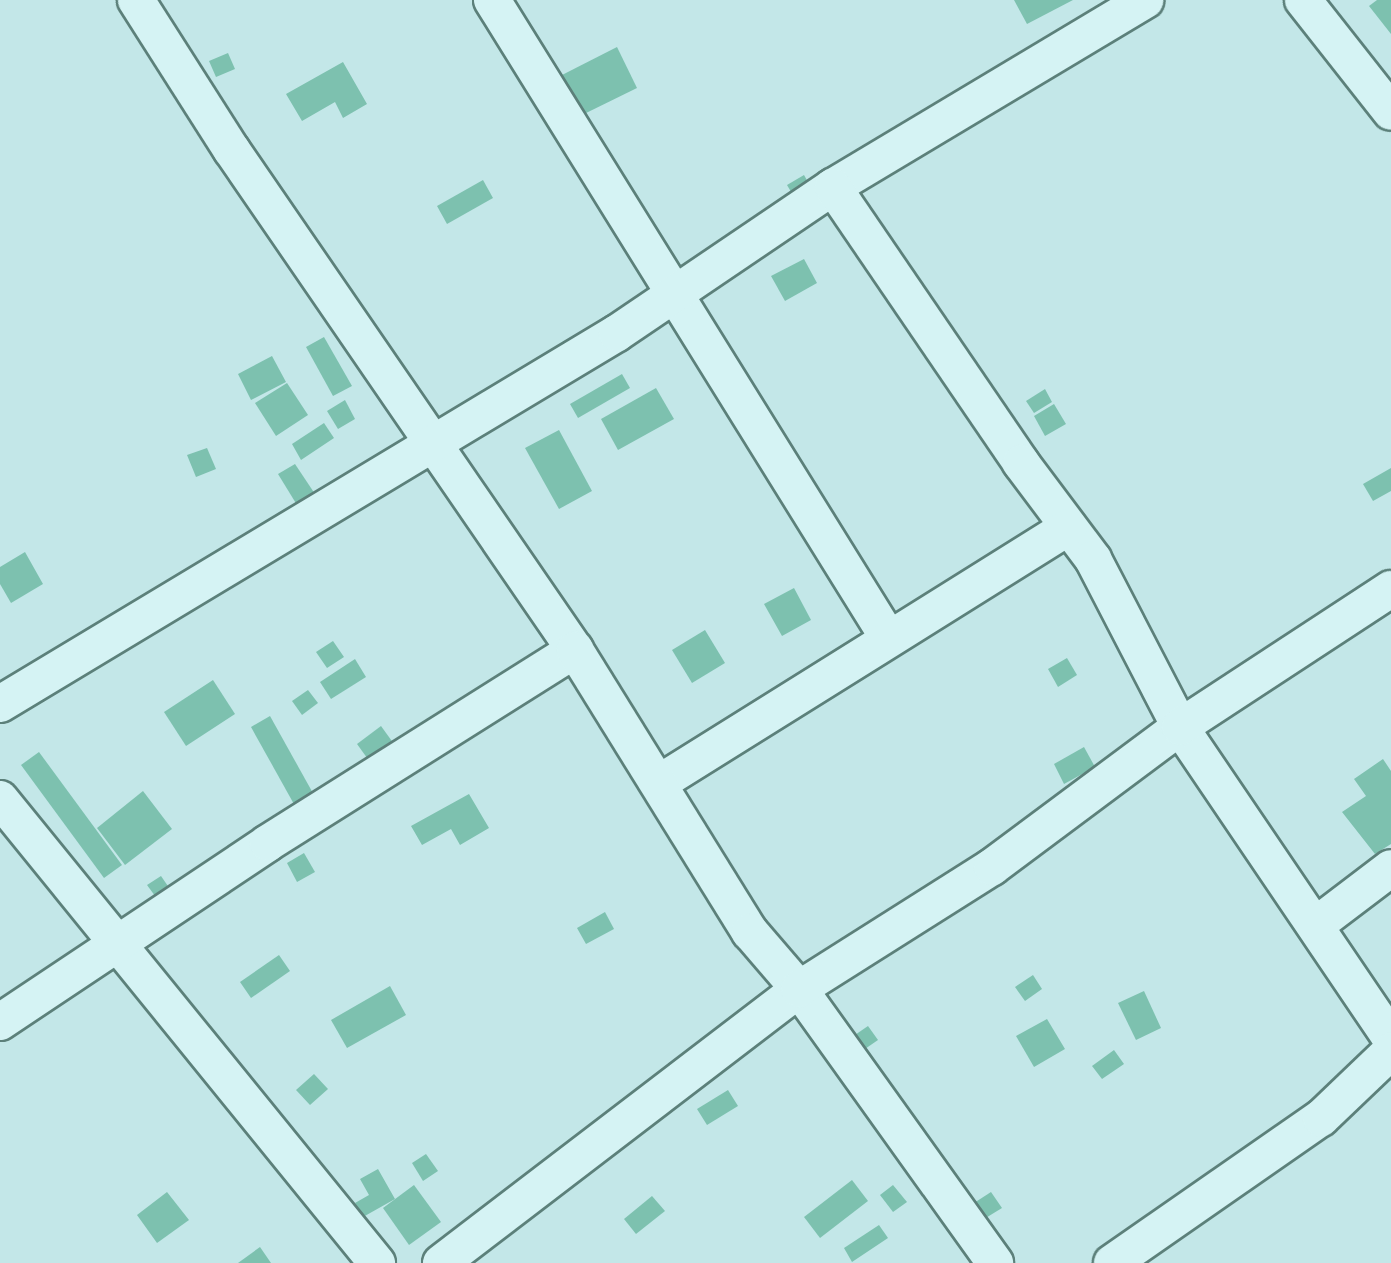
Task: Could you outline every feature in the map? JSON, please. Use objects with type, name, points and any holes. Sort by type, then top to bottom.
[{"type":"street","points":[[136,0],[431,445],[575,650],[750,932],[799,989],[995,1263]]},
{"type":"street","points":[[492,0],[889,639]]},
{"type":"street","points":[[0,704],[431,445],[675,294],[833,187],[1145,0]]},
{"type":"street","points":[[1303,0],[1391,112]]},
{"type":"street","points":[[833,187],[1093,559],[1180,727],[1391,1039]]},
{"type":"street","points":[[659,783],[1069,527]]},
{"type":"street","points":[[441,1263],[799,989],[992,867],[1180,727],[1391,589]]},
{"type":"street","points":[[0,1022],[120,946],[268,843],[575,650]]},
{"type":"street","points":[[0,799],[377,1263]]},
{"type":"street","points":[[1316,925],[1391,868]]},
{"type":"street","points":[[1112,1263],[1321,1118],[1391,1051]]},
{"type":"building","points":[[1014,0],[1073,0],[1027,24]]},
{"type":"building","points":[[1377,0],[1391,0],[1391,34],[1369,6]]},
{"type":"building","points":[[617,47],[637,88],[582,115],[562,75]]},
{"type":"building","points":[[228,53],[235,69],[216,77],[209,61]]},
{"type":"building","points":[[343,62],[367,104],[343,118],[335,102],[302,121],[286,94]]},
{"type":"building","points":[[804,175],[814,193],[797,202],[787,185]]},
{"type":"building","points":[[483,180],[493,198],[447,224],[437,206]]},
{"type":"building","points":[[804,259],[817,283],[785,301],[771,276]]},
{"type":"building","points":[[324,337],[352,386],[333,396],[306,347]]},
{"type":"building","points":[[272,356],[286,382],[251,400],[238,374]]},
{"type":"building","points":[[622,374],[630,388],[578,418],[570,404]]},
{"type":"building","points":[[287,383],[308,415],[276,436],[255,403]]},
{"type":"building","points":[[656,388],[674,419],[618,450],[601,419]]},
{"type":"building","points":[[1045,389],[1052,402],[1034,413],[1026,401]]},
{"type":"building","points":[[345,400],[355,419],[338,429],[327,411]]},
{"type":"building","points":[[1054,404],[1066,424],[1045,436],[1034,416]]},
{"type":"building","points":[[324,423],[334,438],[301,460],[292,444]]},
{"type":"building","points":[[559,430],[592,491],[559,509],[525,448]]},
{"type":"building","points":[[207,448],[216,469],[196,477],[187,455]]},
{"type":"building","points":[[295,464],[315,494],[297,505],[278,474]]},
{"type":"building","points":[[1391,468],[1391,491],[1373,501],[1363,484]]},
{"type":"building","points":[[25,552],[43,584],[11,603],[0,584],[0,567]]},
{"type":"building","points":[[794,588],[811,620],[782,636],[764,604]]},
{"type":"building","points":[[705,630],[725,663],[692,683],[672,650]]},
{"type":"building","points":[[333,641],[344,657],[327,668],[316,652]]},
{"type":"building","points":[[1067,658],[1077,675],[1058,687],[1048,669]]},
{"type":"building","points":[[355,659],[366,677],[331,699],[320,682]]},
{"type":"building","points":[[213,680],[235,714],[186,746],[164,712]]},
{"type":"building","points":[[308,690],[318,703],[302,715],[292,701]]},
{"type":"building","points":[[270,716],[314,795],[295,806],[251,727]]},
{"type":"building","points":[[381,726],[394,744],[370,762],[357,744]]},
{"type":"building","points":[[1084,747],[1095,767],[1064,784],[1054,764]]},
{"type":"building","points":[[39,752],[122,865],[104,878],[21,765]]},
{"type":"building","points":[[1383,759],[1391,771],[1391,844],[1375,854],[1342,812],[1366,796],[1354,779]]},
{"type":"building","points":[[143,791],[172,829],[125,865],[97,828]]},
{"type":"building","points":[[469,794],[489,828],[460,845],[451,829],[422,845],[411,826]]},
{"type":"building","points":[[304,853],[315,872],[297,882],[287,863]]},
{"type":"building","points":[[161,876],[172,892],[158,900],[147,885]]},
{"type":"building","points":[[605,912],[614,929],[586,944],[577,928]]},
{"type":"building","points":[[279,955],[290,971],[251,998],[240,982]]},
{"type":"building","points":[[1033,975],[1042,989],[1025,1001],[1015,987]]},
{"type":"building","points":[[390,986],[406,1015],[347,1048],[331,1020]]},
{"type":"building","points":[[1144,991],[1161,1028],[1136,1040],[1118,1003]]},
{"type":"building","points":[[1047,1019],[1065,1049],[1034,1067],[1016,1036]]},
{"type":"building","points":[[868,1026],[878,1040],[862,1051],[852,1037]]},
{"type":"building","points":[[1114,1050],[1124,1064],[1102,1079],[1092,1066]]},
{"type":"building","points":[[314,1074],[328,1089],[310,1105],[296,1090]]},
{"type":"building","points":[[728,1090],[738,1106],[707,1125],[697,1109]]},
{"type":"building","points":[[426,1154],[438,1171],[423,1181],[412,1163]]},
{"type":"building","points":[[378,1169],[395,1199],[363,1217],[355,1203],[369,1195],[360,1179]]},
{"type":"building","points":[[852,1180],[868,1201],[820,1238],[804,1217]]},
{"type":"building","points":[[414,1185],[441,1222],[409,1245],[383,1208]]},
{"type":"building","points":[[893,1185],[907,1202],[893,1212],[880,1195]]},
{"type":"building","points":[[167,1192],[189,1220],[157,1243],[137,1215]]},
{"type":"building","points":[[991,1192],[1002,1208],[984,1219],[974,1203]]},
{"type":"building","points":[[652,1196],[665,1211],[636,1234],[624,1219]]},
{"type":"building","points":[[879,1225],[888,1238],[852,1262],[844,1248]]},
{"type":"building","points":[[260,1247],[271,1263],[238,1263]]}]
